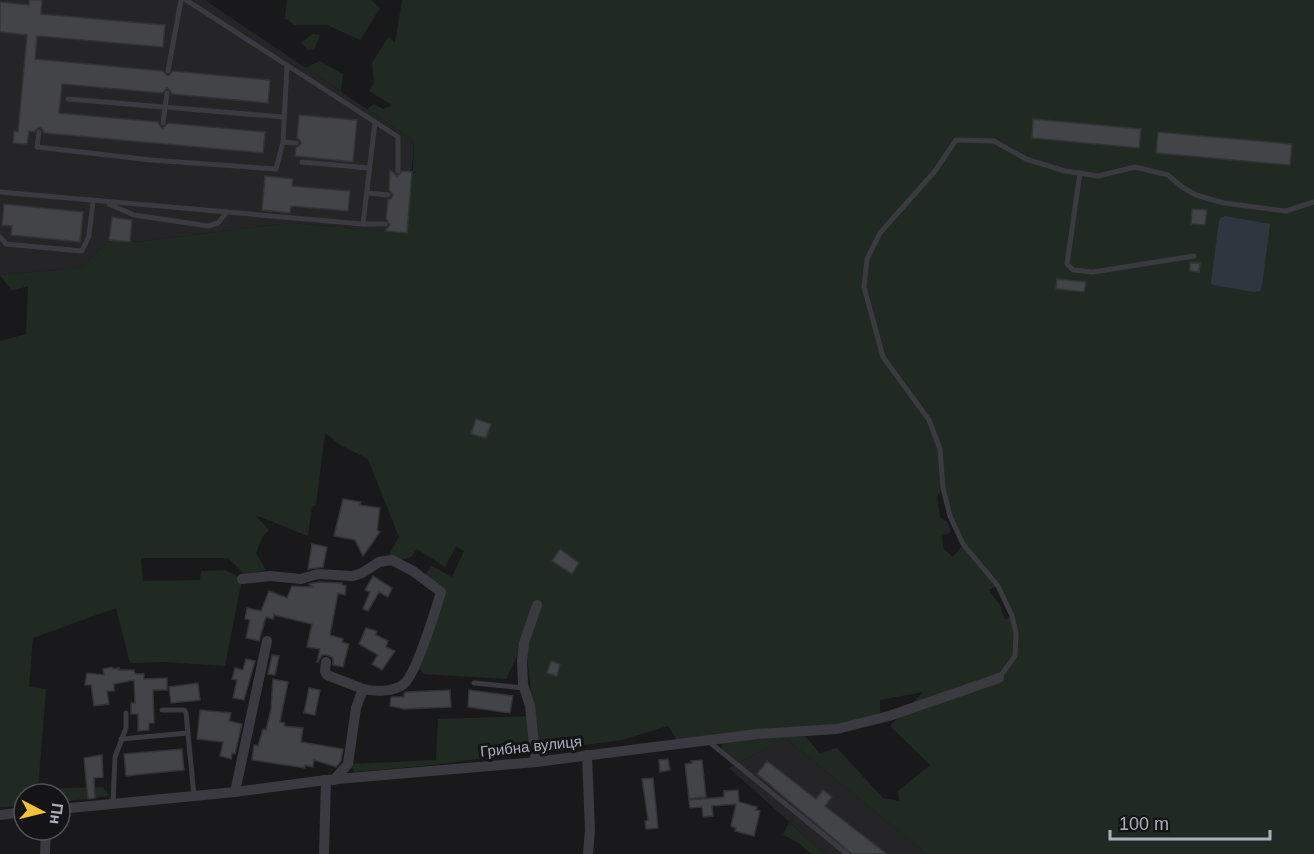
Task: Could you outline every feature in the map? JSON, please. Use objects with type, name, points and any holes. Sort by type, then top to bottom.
[{"type":"street","points":[[242,579],[270,576],[302,579],[318,574],[353,576],[379,562],[392,560],[413,571],[441,592],[408,680],[393,689],[372,691],[327,675],[326,662]]},
{"type":"street","points":[[536,762],[530,706],[524,687],[523,648],[537,605]]},
{"type":"street","points":[[235,792],[267,640]]},
{"type":"street","name":"Грибна вулиця","points":[[72,808],[235,792],[358,777],[536,762],[757,734],[837,729],[889,716],[999,678]]},
{"type":"street","points":[[324,854],[330,780],[348,764],[356,708],[363,689]]},
{"type":"street","points":[[587,755],[590,830],[588,854]]},
{"type":"street","points":[[348,764],[358,777]]},
{"type":"lane","points":[[168,71],[181,0]]},
{"type":"lane","points":[[186,0],[398,136],[398,171]]},
{"type":"lane","points":[[39,132],[37,147],[151,160],[276,169],[282,142],[287,65]]},
{"type":"lane","points":[[163,123],[167,93]]},
{"type":"lane","points":[[68,99],[283,117]]},
{"type":"lane","points":[[363,224],[375,122]]},
{"type":"lane","points":[[999,678],[1015,656],[1016,633],[1012,616],[998,586],[963,544],[950,516],[943,488],[940,449],[929,420],[883,357],[864,287],[867,259],[880,233],[935,171],[956,140],[994,141],[1026,159],[1065,171],[1098,176],[1135,167],[1168,175],[1196,195],[1224,203],[1286,211],[1314,202]]},
{"type":"lane","points":[[282,142],[296,143]]},
{"type":"lane","points":[[302,162],[369,168]]},
{"type":"lane","points":[[1080,173],[1067,264],[1073,270],[1093,272],[1194,256]]},
{"type":"lane","points":[[0,192],[363,224],[385,224]]},
{"type":"lane","points":[[367,193],[388,195]]},
{"type":"lane","points":[[0,237],[6,244],[81,250],[89,236],[93,201]]},
{"type":"lane","points":[[105,202],[134,215],[208,226],[218,222],[227,212]]},
{"type":"lane","points":[[474,683],[524,687]]},
{"type":"lane","points":[[162,710],[184,710],[194,796]]},
{"type":"lane","points":[[113,803],[116,757],[126,728],[126,712]]},
{"type":"lane","points":[[121,739],[188,733]]},
{"type":"lane","points":[[708,741],[847,854]]},
{"type":"shaded area","points":[[0,0],[205,0],[414,141],[407,233],[291,223],[137,242],[109,240],[81,268],[0,275]]},
{"type":"shaded area","points":[[287,0],[371,0],[380,8],[360,40],[327,25],[295,25],[285,18]]},
{"type":"shaded area","points":[[402,0],[1314,0],[1314,854],[927,854],[785,738],[736,764],[721,751],[722,739],[680,744],[668,726],[622,740],[433,765],[355,772],[348,764],[436,760],[438,719],[534,716],[525,639],[506,679],[424,674],[415,665],[439,597],[422,578],[432,566],[452,577],[464,551],[456,546],[445,567],[417,549],[411,557],[397,561],[386,560],[399,537],[368,459],[342,446],[325,433],[316,505],[312,507],[308,536],[255,515],[269,530],[263,536],[256,553],[266,570],[245,575],[228,558],[141,558],[143,581],[200,580],[201,571],[225,570],[242,579],[225,666],[166,662],[130,663],[116,608],[33,638],[29,687],[46,689],[39,782],[12,782],[12,806],[0,807],[0,341],[26,334],[28,286],[12,291],[0,275],[81,268],[109,240],[137,242],[291,223],[406,233],[412,174],[417,172],[413,172],[414,141],[367,109],[374,104],[383,109],[392,105],[369,91],[374,83],[372,63],[388,37],[395,43]],"holes":[[[942,489],[963,544],[953,557],[943,548],[942,536],[951,532],[947,522],[940,517],[937,497]],[[997,586],[1012,616],[1005,620],[1000,605],[989,590]],[[923,692],[890,726],[930,765],[898,791],[899,801],[883,798],[837,748],[820,753],[800,731],[880,718],[880,700]]]},
{"type":"shaded area","points":[[312,34],[320,35],[314,50],[308,50],[301,43]]},
{"type":"shaded area","points":[[320,61],[343,74],[341,91],[305,68]]},
{"type":"shaded area","points":[[1225,216],[1270,224],[1260,291],[1254,292],[1211,283],[1219,221]]},
{"type":"shaded area","points":[[785,738],[927,854],[825,854],[729,768]]},
{"type":"shaded area","points":[[103,787],[110,796],[72,801],[72,788]]},
{"type":"shaded area","points":[[789,822],[825,854],[811,854],[799,843],[783,835]]},
{"type":"building","points":[[29,0],[42,0],[41,14],[165,25],[163,47],[37,36],[35,59],[163,71],[168,76],[173,71],[270,80],[268,103],[172,94],[167,88],[162,93],[62,84],[59,113],[158,122],[163,128],[168,123],[265,132],[263,153],[44,133],[39,127],[34,132],[29,131],[27,144],[13,143],[14,131],[18,132],[27,35],[0,32],[0,2],[29,5]]},
{"type":"building","points":[[299,115],[357,120],[353,162],[295,156],[296,148],[301,144],[297,138]]},
{"type":"building","points":[[1033,119],[1141,129],[1139,148],[1032,138]]},
{"type":"building","points":[[1158,132],[1292,144],[1290,165],[1156,153]]},
{"type":"building","points":[[390,170],[397,176],[403,171],[412,172],[407,233],[385,231],[390,225],[386,219],[388,200],[393,195],[389,190]]},
{"type":"building","points":[[265,176],[293,179],[292,186],[350,191],[348,211],[291,206],[290,213],[262,210]]},
{"type":"building","points":[[4,204],[83,212],[80,242],[11,235],[12,226],[2,225]]},
{"type":"building","points":[[1192,209],[1207,210],[1205,225],[1191,224]]},
{"type":"building","points":[[112,217],[132,220],[130,242],[109,240]]},
{"type":"building","points":[[1190,263],[1200,263],[1199,272],[1190,271]]},
{"type":"building","points":[[1057,279],[1086,282],[1084,292],[1056,289]]},
{"type":"building","points":[[476,419],[491,424],[486,438],[471,434]]},
{"type":"building","points":[[343,499],[361,502],[360,505],[380,508],[377,530],[380,532],[363,556],[355,540],[334,536]]},
{"type":"building","points":[[312,544],[327,547],[323,567],[308,569]]},
{"type":"building","points":[[560,549],[579,563],[572,574],[552,561]]},
{"type":"building","points":[[373,576],[392,588],[388,597],[379,592],[368,611],[363,609],[370,592],[365,590]]},
{"type":"building","points":[[342,583],[346,586],[345,595],[338,593],[330,635],[343,639],[342,642],[349,644],[343,667],[333,665],[333,658],[327,655],[322,655],[317,662],[320,649],[307,647],[312,624],[274,615],[273,619],[266,617],[259,641],[246,638],[250,620],[245,619],[247,608],[261,611],[269,591],[287,598],[292,586],[312,587],[309,584]]},
{"type":"building","points":[[366,628],[377,631],[376,635],[388,641],[386,647],[395,651],[382,670],[372,664],[378,655],[359,644]]},
{"type":"building","points":[[272,655],[279,656],[275,675],[268,674]]},
{"type":"building","points":[[246,659],[255,661],[244,700],[233,698],[237,680],[232,679],[235,668],[243,670]]},
{"type":"building","points":[[551,661],[560,664],[557,676],[547,673]]},
{"type":"building","points":[[112,667],[113,669],[119,668],[119,670],[134,670],[135,674],[144,674],[144,679],[167,678],[167,690],[153,690],[154,723],[149,723],[149,730],[138,731],[138,714],[131,714],[131,703],[135,703],[134,680],[114,684],[114,691],[107,691],[109,704],[94,706],[91,685],[85,685],[87,673],[104,675],[103,669]]},
{"type":"building","points":[[273,679],[288,682],[280,722],[285,723],[284,726],[303,728],[301,742],[343,749],[341,761],[336,767],[314,760],[313,767],[305,765],[305,768],[252,760],[254,745],[258,746],[263,729],[266,730],[271,709]]},
{"type":"building","points":[[198,683],[200,700],[171,703],[169,687]]},
{"type":"building","points":[[309,688],[320,690],[315,715],[304,713]]},
{"type":"building","points":[[450,690],[451,707],[404,709],[390,706],[391,697],[404,697],[406,692]]},
{"type":"building","points":[[469,690],[513,696],[510,713],[468,707]]},
{"type":"building","points":[[200,710],[231,713],[229,721],[242,724],[235,754],[232,753],[231,759],[220,756],[223,742],[197,739]]},
{"type":"building","points":[[182,749],[184,770],[126,776],[124,754]]},
{"type":"building","points":[[102,755],[103,777],[94,778],[95,798],[88,799],[84,758]]},
{"type":"building","points":[[668,759],[670,770],[660,772],[659,760]]},
{"type":"building","points":[[702,760],[706,797],[689,799],[685,764]]},
{"type":"building","points":[[767,761],[816,799],[823,790],[832,797],[825,806],[887,854],[852,854],[757,774]]},
{"type":"building","points":[[653,778],[658,828],[646,829],[645,821],[648,820],[642,779]]},
{"type":"building","points":[[738,790],[739,802],[757,807],[756,810],[760,811],[754,836],[735,831],[736,828],[731,826],[736,804],[712,806],[713,816],[703,817],[702,807],[690,808],[689,800],[724,797],[724,791]]}]
